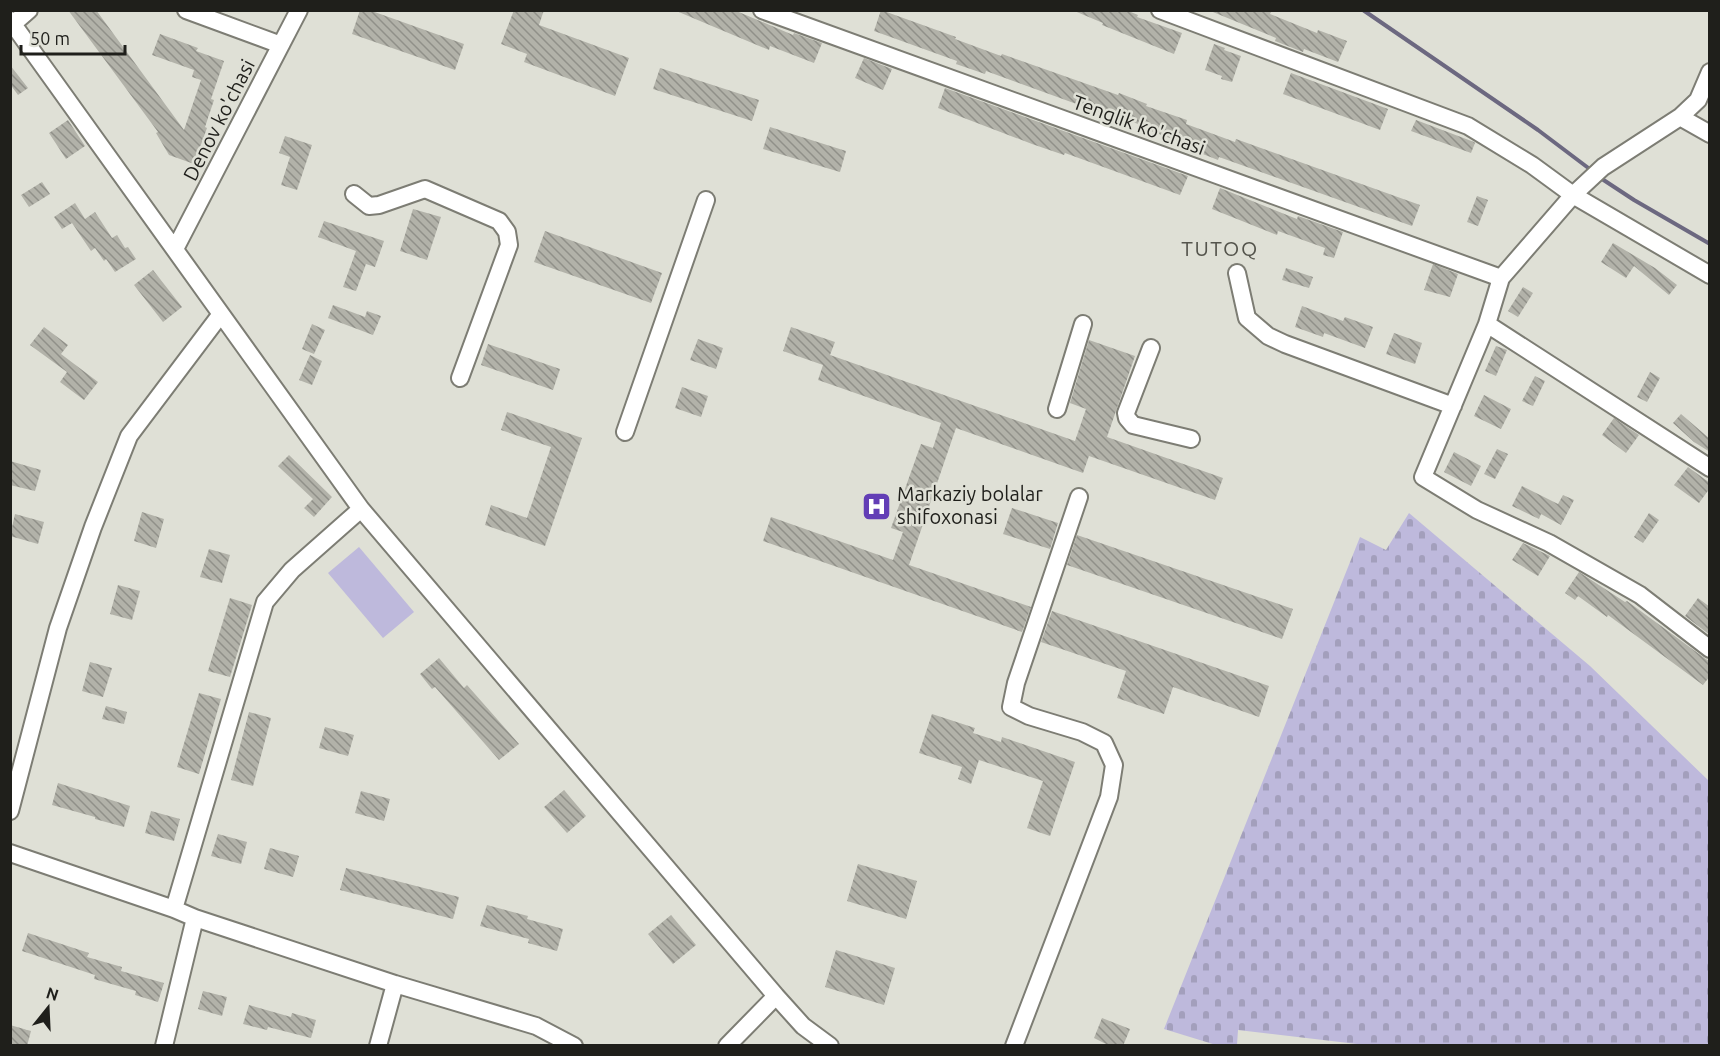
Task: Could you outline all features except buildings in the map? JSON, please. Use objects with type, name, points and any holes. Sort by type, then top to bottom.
[{"type":"street","points":[[29,10],[12,22],[362,509],[776,996],[803,1026],[830,1046]]},
{"type":"street","points":[[186,10],[281,45]]},
{"type":"street","name":"Denov ko'chasi","points":[[175,249],[299,10]]},
{"type":"street","name":"Tenglik ko'chasi","points":[[762,10],[1502,278]]},
{"type":"street","points":[[1160,10],[1468,126],[1578,190],[1710,275]]},
{"type":"street","points":[[1710,72],[1698,100],[1680,117],[1603,167],[1578,190],[1502,278],[1487,324],[1423,477],[1477,510],[1549,543],[1640,595],[1710,649]]},
{"type":"street","points":[[1680,117],[1710,134]]},
{"type":"street","points":[[354,194],[369,206],[379,205],[425,189],[499,221],[507,232],[509,245],[460,378]]},
{"type":"street","points":[[625,432],[706,200]]},
{"type":"street","points":[[1237,273],[1247,318],[1268,336],[1453,406]]},
{"type":"street","points":[[10,811],[58,628],[93,527],[129,436],[221,314]]},
{"type":"street","points":[[1057,409],[1083,324]]},
{"type":"street","points":[[1487,324],[1710,468]]},
{"type":"street","points":[[1151,348],[1126,413],[1127,418],[1133,425],[1191,439]]},
{"type":"street","points":[[1014,1046],[1109,797],[1114,765],[1104,743],[1082,732],[1029,717],[1011,707],[1016,683],[1079,497]]},
{"type":"street","points":[[174,909],[265,602],[292,570],[362,509]]},
{"type":"street","points":[[10,853],[195,918],[395,984],[536,1026],[574,1046]]},
{"type":"street","points":[[164,1046],[195,918]]},
{"type":"street","points":[[378,1046],[395,984]]},
{"type":"street","points":[[727,1046],[776,996]]},
{"type":"green space","points":[[1409,513],[1590,666],[1709,781],[1709,1045],[1374,1046],[1238,1030],[1237,1045],[1216,1045],[1164,1029],[1360,537],[1386,550]]},
{"type":"green space","points":[[359,547],[414,612],[383,638],[328,573]]},
{"type":"waterway","points":[[1363,10],[1538,130],[1591,170]]},
{"type":"waterway","points":[[1599,177],[1710,244]]},
{"type":"place","name":"Markaziy bolalar shifoxonasi","points":[[876,506]]},
{"type":"district","name":"TUTOQ","points":[[1220,249]]}]
